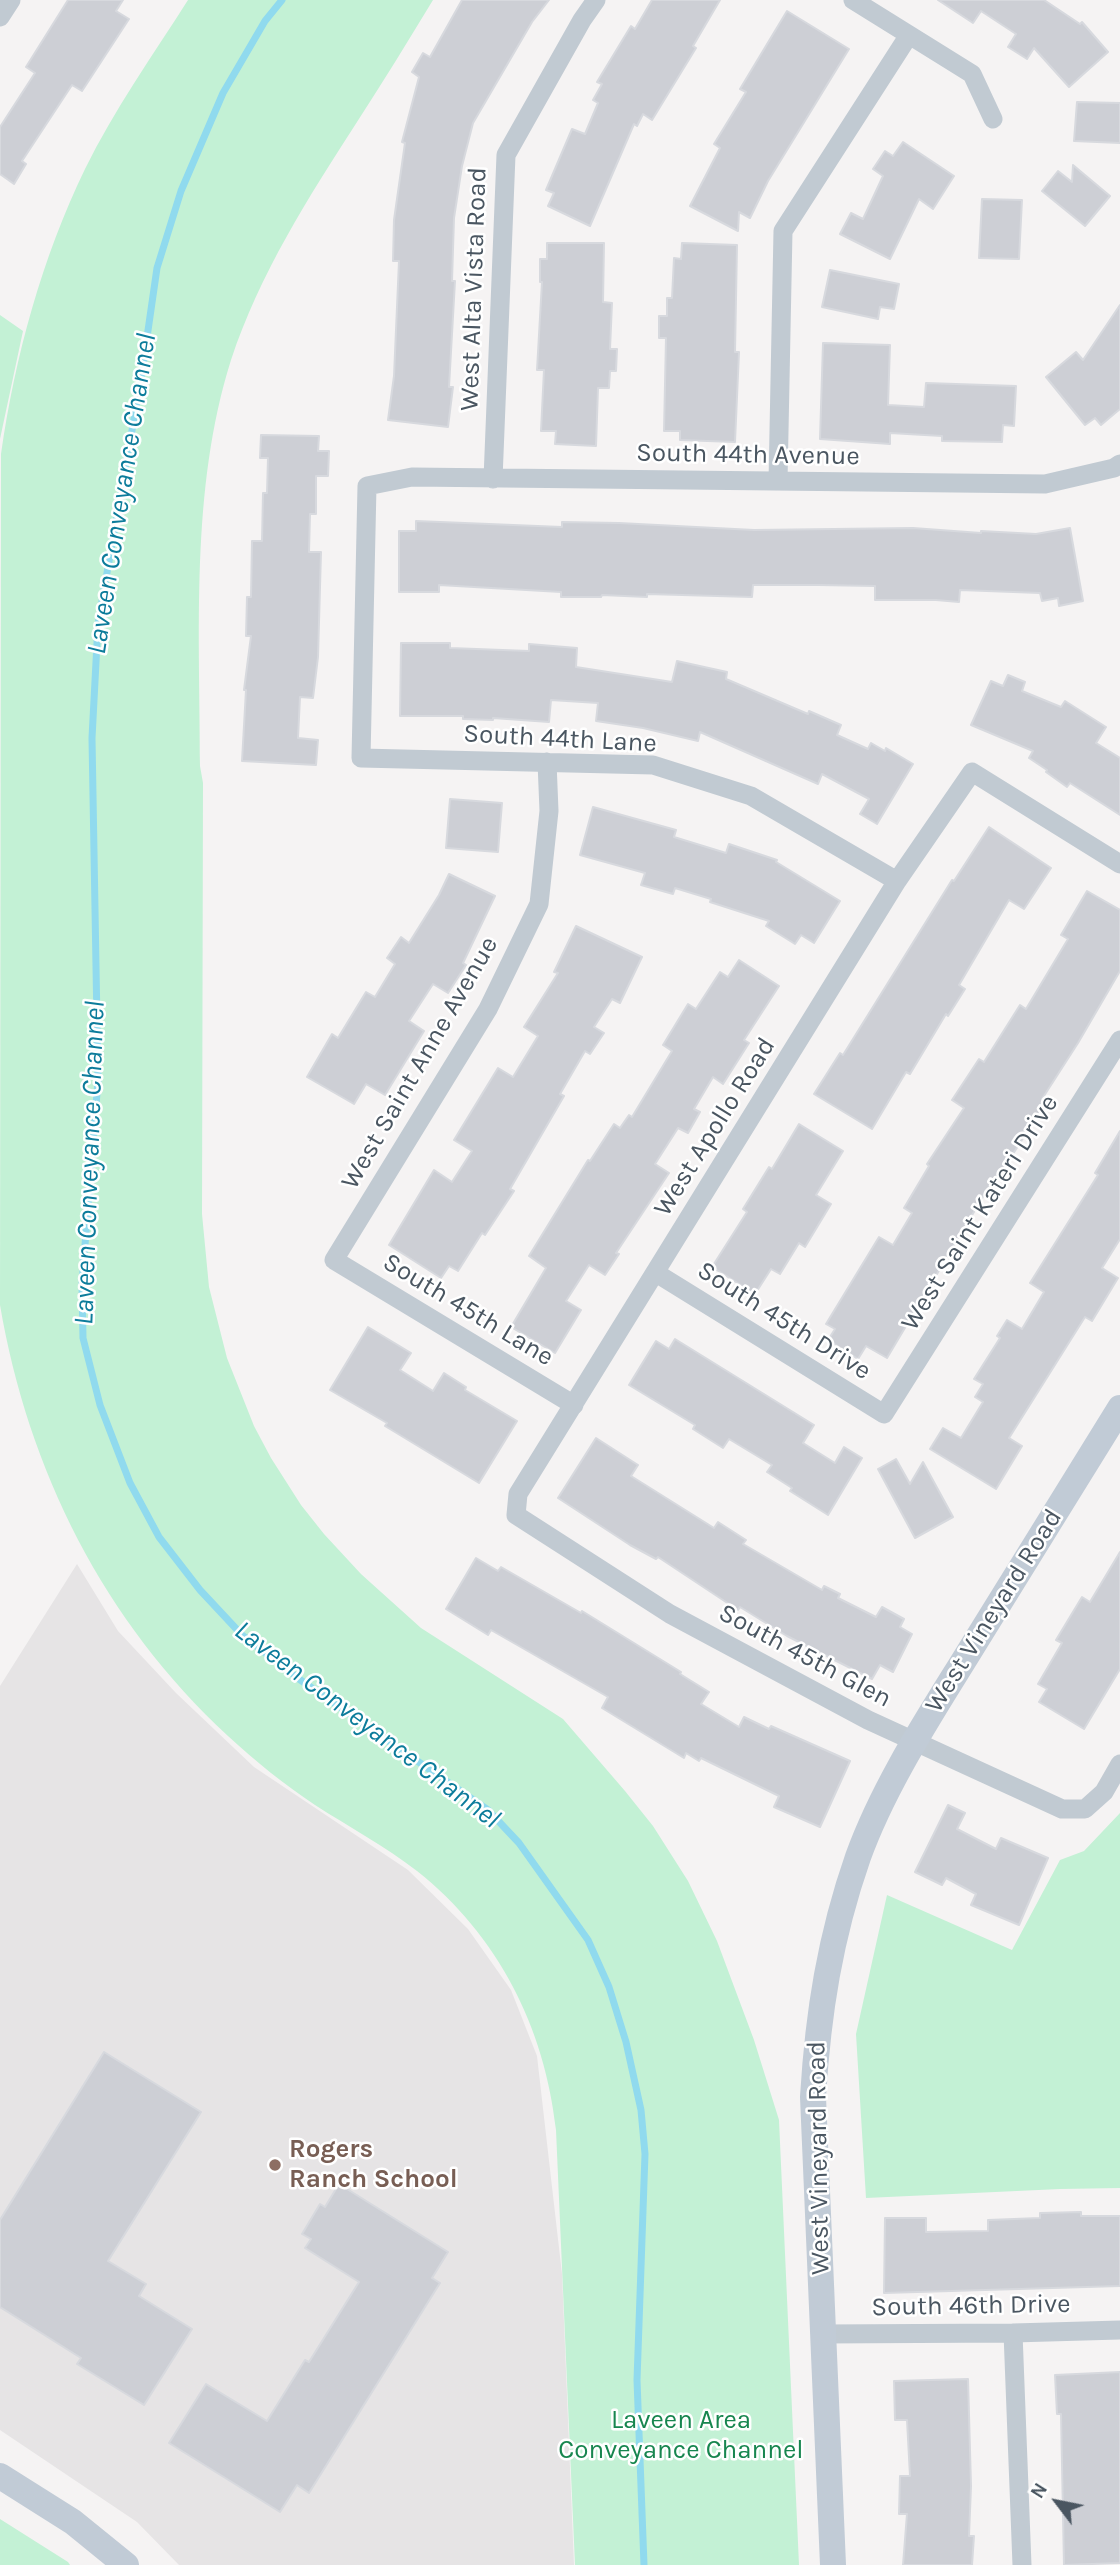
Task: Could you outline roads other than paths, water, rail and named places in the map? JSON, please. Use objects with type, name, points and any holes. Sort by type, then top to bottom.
[{"type":"street","points":[[0,18],[10,0]]},
{"type":"street","name":"West Alta Vista Road","points":[[493,479],[506,155],[596,0]]},
{"type":"street","points":[[853,0],[972,74],[993,119]]},
{"type":"street","points":[[778,481],[783,231],[909,35]]},
{"type":"street","name":"South 44th Avenue","points":[[361,758],[367,486],[412,477],[1045,484],[1118,470]]},
{"type":"street","name":"South 44th Lane","points":[[361,758],[653,765],[751,796],[897,881]]},
{"type":"street","name":"West Saint Anne Avenue","points":[[334,1260],[488,1009],[539,904],[549,811],[547,762]]},
{"type":"street","name":"West Apollo Road","points":[[516,1515],[518,1494],[897,881],[972,772],[1120,864]]},
{"type":"street","name":"West Saint Kateri Drive","points":[[884,1414],[1120,1040]]},
{"type":"street","name":"South 45th Lane","points":[[334,1260],[574,1405]]},
{"type":"street","name":"South 45th Drive","points":[[656,1273],[884,1414]]},
{"type":"street","name":"West Vineyard Road","points":[[833,2565],[813,2150],[813,2097],[817,2028],[835,1935],[859,1854],[892,1783],[1120,1408]]},
{"type":"street","name":"South 45th Glen","points":[[516,1515],[670,1614],[868,1720],[1062,1809],[1085,1809],[1104,1792],[1120,1764]]},
{"type":"street","name":"South 46th Drive","points":[[823,2334],[1120,2330]]},
{"type":"street","points":[[1013,2333],[1022,2565]]},
{"type":"street","points":[[0,2476],[73,2522],[126,2565]]},
{"type":"waterway","name":"Laveen Conveyance Channel","points":[[282,0],[265,21],[223,93],[181,191],[157,268],[141,379],[98,624],[92,738],[98,1080],[82,1283],[83,1338],[100,1405],[130,1483],[159,1537],[200,1590],[242,1635],[299,1679],[488,1810],[519,1843],[588,1940],[609,1987],[626,2042],[641,2110],[645,2154],[637,2380],[644,2565]]},
{"type":"place","name":"Rogers Ranch School","points":[[275,2165]]},
{"type":"park label","name":"Laveen Area Conveyance Channel","points":[[681,2436]]}]
